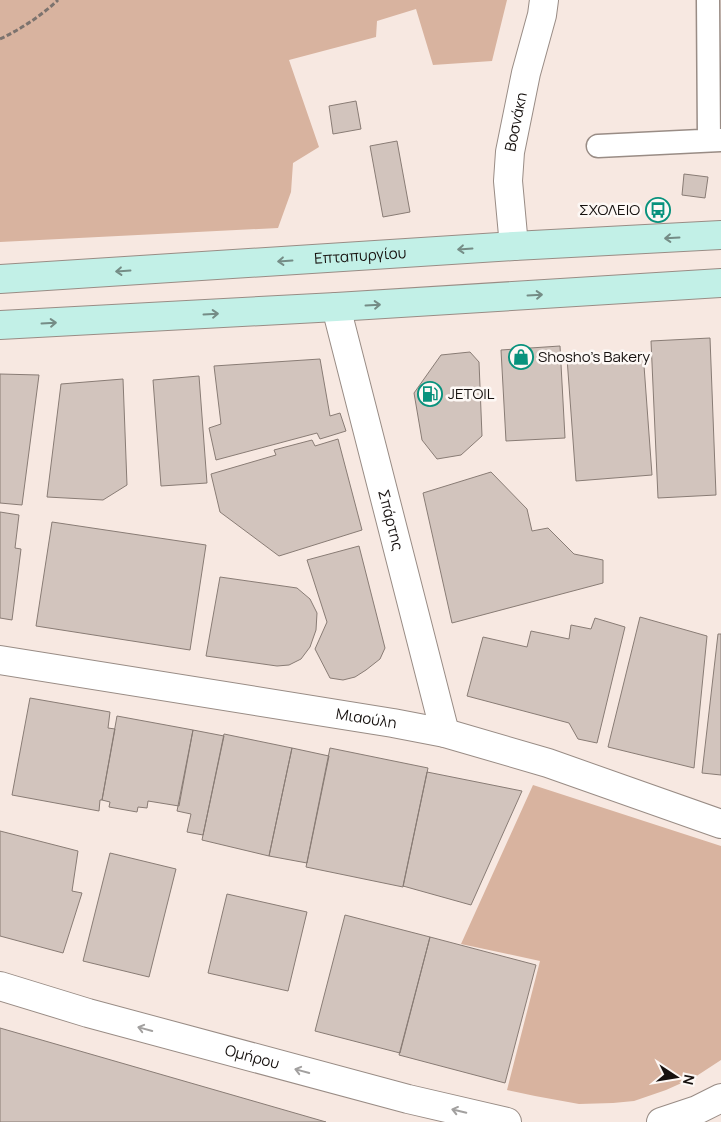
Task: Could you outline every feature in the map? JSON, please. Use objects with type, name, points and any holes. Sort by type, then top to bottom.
[{"type":"main road","name":"Επταπυργίου","points":[[0,279],[514,246],[721,235]]},
{"type":"main road","points":[[0,325],[336,307],[721,283]]},
{"type":"street","name":"Βοσνάκη","points":[[514,246],[508,180],[510,152],[526,73],[542,15],[544,0]]},
{"type":"street","name":"Σπάρτης","points":[[336,307],[445,734]]},
{"type":"street","name":"Μιαούλη","points":[[0,660],[392,723],[445,734],[548,763],[721,824]]},
{"type":"street","name":"Ομήρου","points":[[0,986],[88,1013],[398,1097],[501,1121]]},
{"type":"street","points":[[662,1122],[697,1110],[721,1098]]},
{"type":"lane","points":[[598,146],[715,140],[708,0]]},
{"type":"path","points":[[0,39],[17,31],[48,10],[58,0]]},
{"type":"shaded area","points":[[0,0],[507,0],[492,61],[433,65],[416,9],[377,21],[376,37],[289,60],[319,147],[293,163],[291,192],[278,228],[0,242]]},
{"type":"shaded area","points":[[533,785],[721,846],[721,1060],[695,1077],[634,1101],[613,1103],[579,1104],[507,1090],[540,961],[461,944]]},
{"type":"building","points":[[356,101],[361,129],[333,134],[329,106]]},
{"type":"building","points":[[397,141],[410,212],[383,217],[370,146]]},
{"type":"building","points":[[684,174],[708,177],[705,198],[682,195]]},
{"type":"building","points":[[710,338],[716,495],[658,498],[651,341]]},
{"type":"building","points":[[560,346],[565,438],[506,441],[501,350]]},
{"type":"building","points":[[470,352],[479,362],[482,436],[461,455],[437,459],[422,440],[414,393],[441,355]]},
{"type":"building","points":[[643,352],[652,475],[576,481],[567,358]]},
{"type":"building","points":[[320,359],[330,416],[340,413],[346,431],[320,439],[317,433],[216,460],[209,428],[221,424],[214,366]]},
{"type":"building","points":[[0,374],[39,375],[22,505],[0,503]]},
{"type":"building","points":[[199,376],[207,483],[161,486],[153,380]]},
{"type":"building","points":[[123,379],[127,485],[103,500],[47,497],[61,384]]},
{"type":"building","points":[[338,439],[362,530],[279,556],[220,512],[211,474],[276,455],[274,450],[312,440],[315,446]]},
{"type":"building","points":[[491,472],[527,509],[532,531],[548,528],[574,554],[603,560],[603,583],[452,623],[423,493]]},
{"type":"building","points":[[0,512],[19,515],[15,548],[21,549],[12,620],[0,618]]},
{"type":"building","points":[[52,522],[206,545],[190,650],[36,626]]},
{"type":"building","points":[[359,546],[385,648],[380,659],[355,677],[343,680],[330,678],[315,649],[327,622],[307,560]]},
{"type":"building","points":[[220,577],[297,588],[310,599],[317,613],[316,630],[310,647],[301,659],[289,665],[277,666],[206,656]]},
{"type":"building","points":[[640,617],[707,636],[694,768],[608,747]]},
{"type":"building","points":[[595,618],[625,627],[597,743],[578,739],[569,723],[467,696],[483,637],[527,647],[531,631],[569,639],[571,625],[591,629]]},
{"type":"building","points":[[718,634],[721,634],[721,775],[702,773]]},
{"type":"building","points":[[30,698],[110,712],[108,728],[115,729],[99,811],[12,795]]},
{"type":"building","points":[[117,716],[193,730],[179,806],[148,801],[147,808],[138,807],[137,812],[109,807],[110,802],[102,800]]},
{"type":"building","points":[[193,730],[224,736],[203,835],[187,832],[191,814],[177,811]]},
{"type":"building","points":[[224,734],[292,748],[269,856],[202,840]]},
{"type":"building","points":[[292,748],[329,756],[307,863],[269,856]]},
{"type":"building","points":[[330,748],[428,768],[403,887],[306,867]]},
{"type":"building","points":[[427,772],[522,791],[471,905],[403,886]]},
{"type":"building","points":[[0,831],[78,851],[72,891],[82,893],[63,953],[0,936]]},
{"type":"building","points":[[110,853],[176,869],[149,977],[83,961]]},
{"type":"building","points":[[227,894],[307,912],[288,991],[208,973]]},
{"type":"building","points":[[345,915],[430,937],[400,1053],[315,1031]]},
{"type":"building","points":[[430,937],[536,965],[505,1083],[399,1055]]},
{"type":"building","points":[[0,1028],[326,1122],[0,1122]]},
{"type":"place","name":"ΣΧΟΛΕΙΟ","points":[[658,210]]},
{"type":"place","name":"Shosho's Bakery","points":[[521,357]]},
{"type":"place","name":"JETOIL","points":[[430,394]]}]
